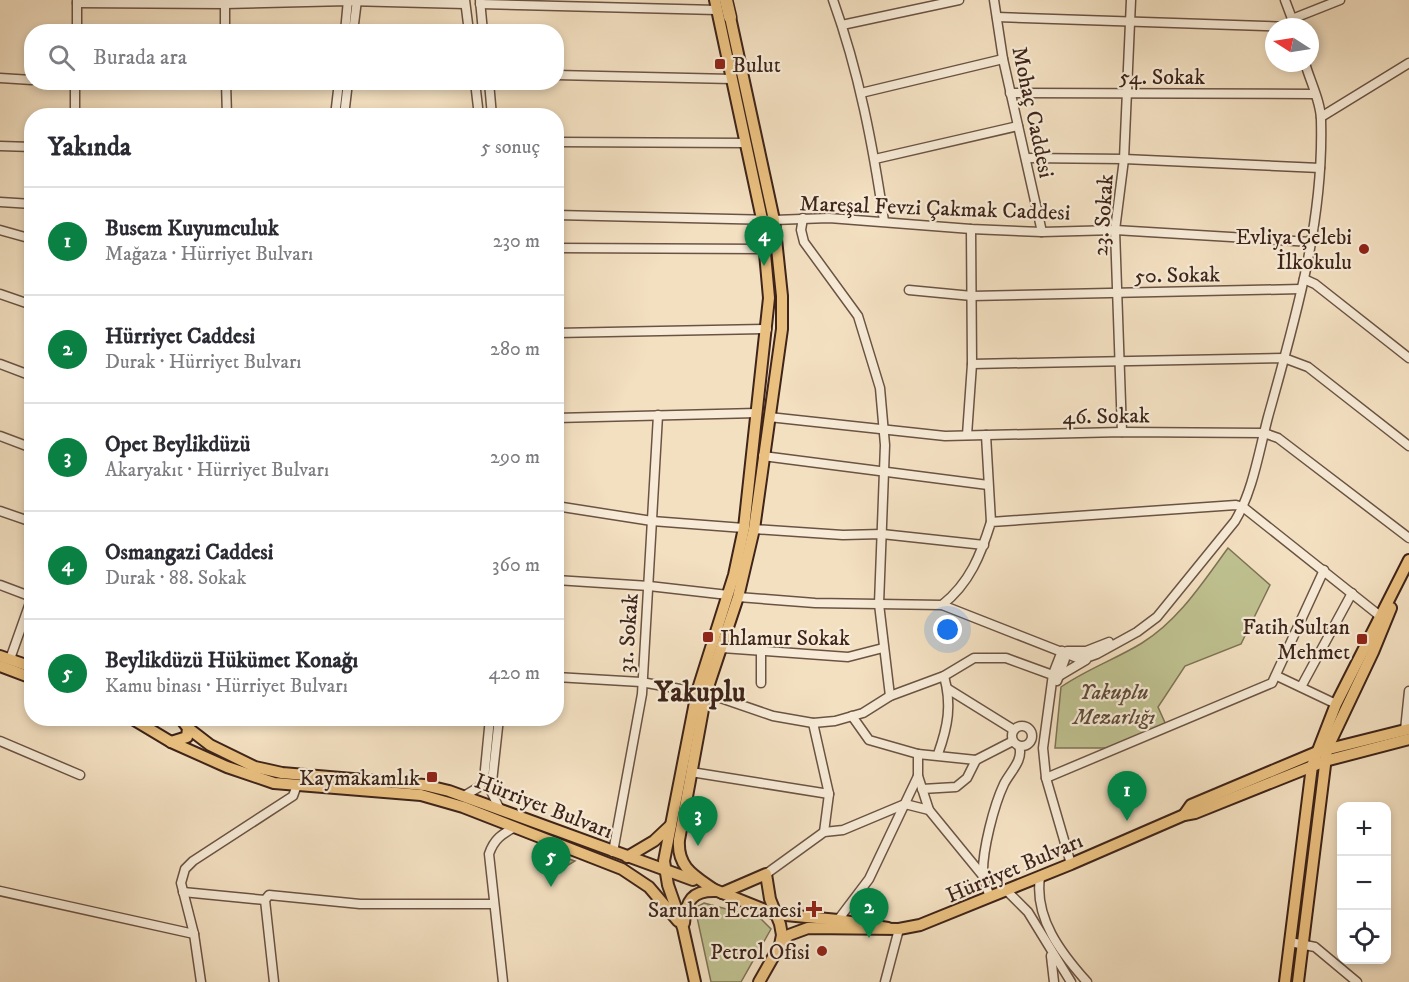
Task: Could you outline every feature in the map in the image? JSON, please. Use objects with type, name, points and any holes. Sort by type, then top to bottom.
[{"type":"highway","points":[[721,2],[730,17]]},
{"type":"main road","points":[[721,2],[732,79],[762,219],[769,298],[757,413],[749,528]]},
{"type":"main road","points":[[719,892],[685,869],[678,853],[701,693],[722,648],[763,456],[770,417],[782,307],[774,220],[730,17]]},
{"type":"main road","points":[[757,413],[770,417]]},
{"type":"main road","points":[[1298,982],[1325,761],[1322,750],[1336,704],[1407,567]]},
{"type":"main road","points":[[695,982],[683,928],[665,870],[671,825],[701,693],[733,596]]},
{"type":"main road","points":[[1285,982],[1312,766],[1373,652],[1393,604],[1391,599]]},
{"type":"main road","points":[[5,657],[24,664]]},
{"type":"main road","points":[[0,666],[24,675]]},
{"type":"main road","name":"Hürriyet Bulvarı","points":[[144,726],[171,742],[236,770],[274,783],[437,798],[515,827],[605,861],[637,877],[659,897],[683,928]]},
{"type":"main road","points":[[154,726],[158,735]]},
{"type":"main road","points":[[171,742],[187,737],[186,726]]},
{"type":"main road","name":"Hürriyet Bulvarı","points":[[189,726],[210,745],[255,767],[282,773],[424,785],[464,796],[665,870],[775,914],[838,920],[894,929]]},
{"type":"main road","name":"Hürriyet Bulvarı","points":[[1184,815],[1191,805],[1322,750],[1408,733]]},
{"type":"main road","name":"Hürriyet Bulvarı","points":[[780,945],[789,934],[798,930],[894,929],[942,918],[1184,815],[1195,813],[1325,761],[1408,733]]},
{"type":"main road","points":[[627,857],[654,841],[671,825]]},
{"type":"main road","points":[[683,928],[688,901],[704,891],[719,892],[766,874],[775,914],[781,929],[780,945],[761,982]]},
{"type":"main road","points":[[822,929],[838,920]]},
{"type":"street","points":[[833,0],[861,93],[875,159],[884,221]]},
{"type":"street","points":[[842,25],[959,0]]},
{"type":"street","name":"Mohaç Caddesi","points":[[994,0],[1010,93],[1042,232]]},
{"type":"street","name":"23. Sokak","points":[[1122,432],[1115,230],[1124,159],[1131,0]]},
{"type":"street","points":[[1285,0],[1291,18]]},
{"type":"street","points":[[1305,18],[1341,0]]},
{"type":"street","points":[[77,24],[77,1],[352,1],[465,2],[468,24]]},
{"type":"street","points":[[347,24],[352,1]]},
{"type":"street","points":[[352,1],[353,24]]},
{"type":"street","points":[[225,2],[225,24]]},
{"type":"street","points":[[482,24],[480,2],[721,2]]},
{"type":"street","points":[[997,17],[1265,24]]},
{"type":"street","points":[[861,93],[1003,58]]},
{"type":"street","points":[[1321,117],[1409,63]]},
{"type":"street","points":[[564,677],[641,682],[701,693],[773,716],[813,723],[863,713],[890,696],[944,676],[974,658],[989,656],[1006,658],[1055,675],[1137,632],[1163,611],[1243,507],[1264,433],[1304,279],[1320,168],[1321,117],[1308,72]]},
{"type":"street","points":[[564,75],[732,79]]},
{"type":"street","points":[[0,78],[24,80]]},
{"type":"street","points":[[74,90],[75,108]]},
{"type":"street","points":[[226,90],[227,108]]},
{"type":"street","points":[[336,108],[338,90]]},
{"type":"street","points":[[345,108],[347,90]]},
{"type":"street","points":[[476,90],[478,108]]},
{"type":"street","points":[[490,90],[491,108]]},
{"type":"street","name":"54. Sokak","points":[[1010,93],[1314,94]]},
{"type":"street","points":[[875,159],[1018,126]]},
{"type":"street","points":[[564,142],[746,143]]},
{"type":"street","points":[[0,146],[24,147]]},
{"type":"street","points":[[1026,158],[1124,159],[1320,168]]},
{"type":"street","points":[[0,202],[24,204]]},
{"type":"street","name":"Mareşal Fevzi Çakmak Caddesi","points":[[564,215],[774,220],[803,218],[884,221],[971,229],[1042,232],[1115,230],[1311,242]]},
{"type":"street","points":[[803,218],[801,230],[804,242],[858,316],[880,388],[884,428],[879,604],[890,696]]},
{"type":"street","points":[[967,435],[972,364],[971,229]]},
{"type":"street","points":[[0,230],[24,237]]},
{"type":"street","points":[[564,248],[766,249]]},
{"type":"street","points":[[1304,279],[1315,284],[1409,358]]},
{"type":"street","name":"50. Sokak","points":[[909,290],[972,296],[1301,290]]},
{"type":"street","points":[[0,294],[24,302]]},
{"type":"street","points":[[564,333],[767,329]]},
{"type":"street","points":[[972,364],[1284,358],[1308,367],[1409,446]]},
{"type":"street","points":[[0,364],[24,373]]},
{"type":"street","points":[[564,418],[757,413]]},
{"type":"street","name":"31. Sokak","points":[[613,852],[642,694],[658,415]]},
{"type":"street","name":"46. Sokak","points":[[770,417],[945,436],[1122,432],[1264,433],[1278,438],[1409,538]]},
{"type":"street","points":[[968,614],[957,603],[959,591],[984,545],[992,522],[986,435]]},
{"type":"street","points":[[0,436],[24,445]]},
{"type":"street","points":[[763,456],[988,485]]},
{"type":"street","points":[[992,522],[1236,505],[1243,507],[1380,616]]},
{"type":"street","points":[[564,507],[652,521],[843,535],[882,534],[984,545]]},
{"type":"street","points":[[1062,651],[1086,651],[1131,630],[1147,619],[1168,598],[1222,529],[1243,507]]},
{"type":"street","points":[[0,511],[24,519]]},
{"type":"street","points":[[1047,778],[1272,683],[1324,570]]},
{"type":"street","points":[[564,581],[649,586],[733,596],[879,604],[942,604],[1077,658],[1090,657]]},
{"type":"street","points":[[0,585],[24,594]]},
{"type":"street","points":[[942,604],[959,591]]},
{"type":"street","points":[[1301,687],[1352,593]]},
{"type":"street","points":[[5,657],[24,615]]},
{"type":"street","points":[[722,648],[761,653],[848,657],[883,648]]},
{"type":"street","points":[[1062,651],[1065,659],[1055,675],[1047,707],[1049,712],[1043,748],[1047,778],[1071,864]]},
{"type":"street","points":[[761,653],[761,683]]},
{"type":"street","points":[[938,754],[949,721],[950,698],[944,676]]},
{"type":"street","points":[[1277,676],[1336,704]]},
{"type":"street","points":[[948,689],[1014,730]]},
{"type":"street","points":[[1408,733],[1409,691]]},
{"type":"street","points":[[852,716],[869,740],[918,754],[938,754],[976,760],[1016,744],[1030,742],[1043,748]]},
{"type":"street","points":[[813,723],[829,794],[824,832]]},
{"type":"street","points":[[464,796],[479,788],[484,780],[489,726]]},
{"type":"street","points":[[497,726],[491,791],[500,810]]},
{"type":"street","points":[[1014,730],[1019,726],[1028,728],[1032,733],[1030,742]]},
{"type":"street","points":[[983,876],[995,809],[1004,784],[1017,764],[1014,730]]},
{"type":"street","points":[[0,741],[80,775]]},
{"type":"street","points":[[918,754],[918,776],[929,810],[983,876],[990,897]]},
{"type":"street","points":[[921,789],[957,787],[967,778],[976,760]]},
{"type":"street","points":[[691,772],[829,794]]},
{"type":"street","points":[[838,920],[870,879],[918,776]]},
{"type":"street","points":[[201,982],[194,934],[183,892],[183,875],[193,861],[293,796],[297,785]]},
{"type":"street","points":[[766,874],[824,832],[843,830],[905,804],[929,810]]},
{"type":"street","points":[[503,982],[489,854],[492,844],[502,834],[515,827]]},
{"type":"street","points":[[1040,877],[1040,904],[1045,920],[1067,957],[1087,982]]},
{"type":"street","points":[[0,891],[194,934]]},
{"type":"street","points":[[1007,891],[1028,912],[1064,978],[1071,982]]},
{"type":"street","points":[[183,892],[265,900],[276,894],[360,904],[493,904]]},
{"type":"street","points":[[265,900],[274,982]]},
{"type":"street","points":[[885,982],[894,929]]},
{"type":"street","points":[[1290,942],[1315,947],[1357,982]]},
{"type":"street","points":[[1050,950],[1054,982]]},
{"type":"street","points":[[1064,978],[1067,957]]},
{"type":"green space","name":"Yakuplu Mezarlığı","points":[[1228,548],[1270,585],[1241,644],[1185,666],[1158,707],[1166,725],[1119,748],[1055,748],[1061,687],[1155,634],[1190,600]]},
{"type":"green space","points":[[544,851],[575,861],[560,870],[549,867]]},
{"type":"green space","points":[[704,903],[760,918],[771,929],[741,982],[711,982],[695,908]]},
{"type":"place","name":"Bulut","points":[[720,64]]},
{"type":"place","name":"Evliya Çelebi İlkokulu","points":[[1364,249]]},
{"type":"place","name":"Osmangazi Caddesi","points":[[764,266]]},
{"type":"place","name":"Ihlamur Sokak","points":[[708,637]]},
{"type":"place","name":"Fatih Sultan Mehmet","points":[[1362,639]]},
{"type":"place","name":"Kaymakamlık","points":[[432,777]]},
{"type":"place","name":"Busem Kuyumculuk","points":[[1127,821]]},
{"type":"place","name":"Opet Beylikdüzü","points":[[698,846]]},
{"type":"place","name":"Beylikdüzü Hükümet Konağı","points":[[551,887]]},
{"type":"place","name":"Saruhan Eczanesi","points":[[814,909]]},
{"type":"place","name":"Hürriyet Caddesi","points":[[869,938]]},
{"type":"place","name":"Petrol Ofisi","points":[[822,951]]},
{"type":"district","name":"Yakuplu","points":[[700,691]]}]
